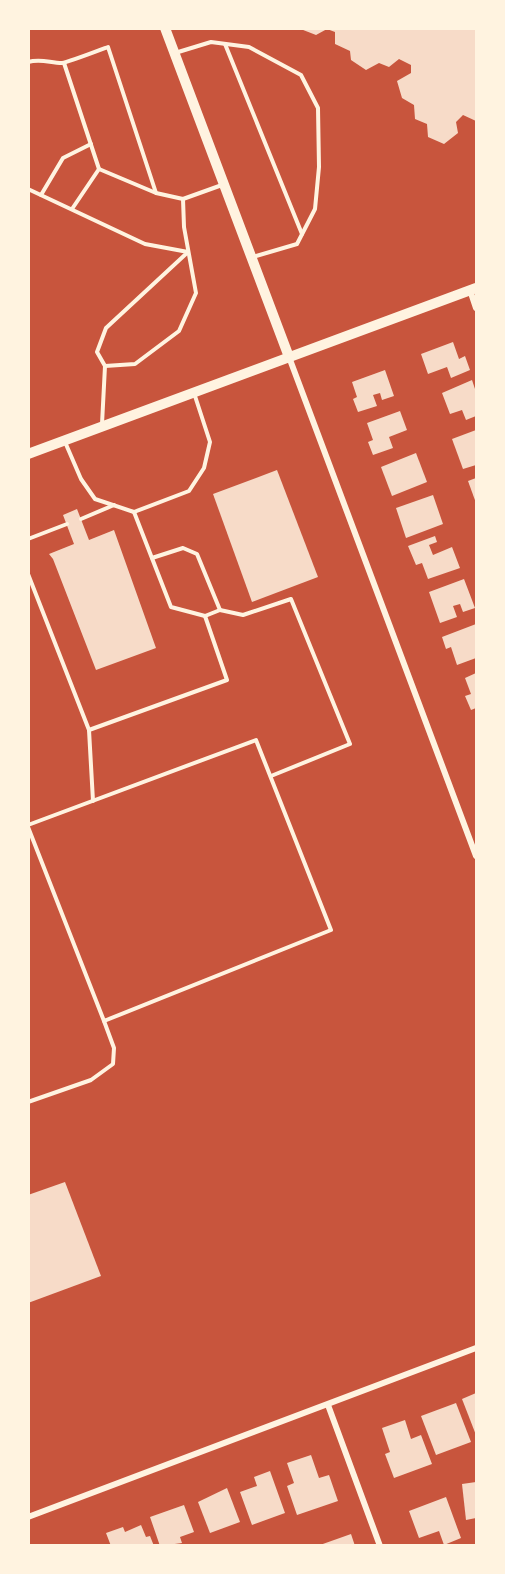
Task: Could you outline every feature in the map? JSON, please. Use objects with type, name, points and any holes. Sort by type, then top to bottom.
[{"type":"street","points":[[165,28],[477,855]]},
{"type":"street","points":[[28,454],[473,289],[477,308]]},
{"type":"street","points":[[28,1517],[477,1348]]},
{"type":"street","points":[[328,1405],[381,1545]]},
{"type":"lane","points":[[174,53],[212,42],[249,47],[301,75],[318,108],[320,167],[315,209],[297,244],[251,258]]},
{"type":"lane","points":[[225,44],[302,234]]},
{"type":"lane","points":[[28,62],[37,59],[64,63],[108,47],[156,193]]},
{"type":"lane","points":[[64,63],[99,169],[156,193],[183,199],[224,184]]},
{"type":"lane","points":[[41,195],[63,158],[91,144]]},
{"type":"lane","points":[[72,209],[99,169]]},
{"type":"lane","points":[[28,189],[145,244],[188,252]]},
{"type":"lane","points":[[105,366],[135,364],[179,331],[196,293],[188,252],[183,199]]},
{"type":"lane","points":[[102,427],[105,366],[97,352],[106,328],[188,252]]},
{"type":"lane","points":[[64,441],[81,479],[95,499],[134,512],[189,491],[204,468],[210,442],[194,392]]},
{"type":"lane","points":[[81,519],[114,505]]},
{"type":"lane","points":[[134,512],[171,607],[205,616],[220,610],[243,615],[291,599],[350,744],[271,776]]},
{"type":"lane","points":[[28,539],[67,524]]},
{"type":"lane","points":[[152,558],[183,548],[197,554],[220,610]]},
{"type":"lane","points":[[28,574],[31,587],[89,730],[93,801]]},
{"type":"lane","points":[[89,730],[228,680],[205,616]]},
{"type":"lane","points":[[28,1102],[91,1080],[113,1064],[114,1048],[28,826],[256,740],[331,930],[104,1021]]},
{"type":"building","points":[[298,28],[476,28],[476,121],[463,115],[456,122],[458,133],[444,144],[428,137],[427,124],[415,119],[414,105],[402,98],[397,81],[411,73],[411,65],[399,59],[389,67],[379,63],[366,70],[351,60],[350,51],[335,44],[335,32],[327,29],[316,35]]},
{"type":"building","points":[[453,342],[459,359],[465,356],[470,370],[451,378],[447,367],[428,374],[421,354]]},
{"type":"building","points":[[385,370],[394,396],[382,400],[380,393],[373,395],[377,406],[358,412],[353,399],[357,397],[352,382]]},
{"type":"building","points":[[472,380],[476,392],[476,416],[466,420],[462,410],[450,414],[442,393]]},
{"type":"building","points":[[400,411],[407,430],[389,437],[393,448],[373,455],[368,442],[373,440],[367,423]]},
{"type":"building","points":[[476,430],[476,465],[463,469],[452,439]]},
{"type":"building","points":[[416,453],[427,482],[392,496],[381,467]]},
{"type":"building","points":[[277,470],[318,577],[252,602],[213,494]]},
{"type":"building","points":[[476,478],[476,503],[468,481]]},
{"type":"building","points":[[433,495],[443,524],[406,538],[396,508]]},
{"type":"building","points":[[77,509],[89,540],[114,530],[156,648],[96,670],[53,559],[49,554],[74,544],[63,515]]},
{"type":"building","points":[[435,536],[437,542],[429,545],[433,555],[452,547],[460,568],[428,579],[422,563],[416,565],[408,546]]},
{"type":"building","points":[[464,579],[475,608],[463,612],[460,604],[453,606],[457,617],[440,623],[429,592]]},
{"type":"building","points":[[476,624],[476,658],[457,665],[451,647],[446,649],[442,637]]},
{"type":"building","points":[[476,673],[476,708],[471,710],[465,696],[471,694],[465,678]]},
{"type":"building","points":[[65,1182],[101,1276],[28,1303],[28,1195]]},
{"type":"building","points":[[476,1393],[476,1435],[462,1399]]},
{"type":"building","points":[[456,1403],[471,1442],[436,1455],[421,1416]]},
{"type":"building","points":[[405,1420],[411,1439],[421,1435],[432,1464],[394,1478],[385,1454],[390,1452],[382,1428]]},
{"type":"building","points":[[311,1455],[319,1478],[329,1475],[338,1501],[297,1515],[287,1486],[294,1483],[287,1463]]},
{"type":"building","points":[[270,1471],[285,1513],[252,1525],[240,1492],[257,1486],[254,1477]]},
{"type":"building","points":[[476,1482],[476,1518],[466,1520],[462,1484]]},
{"type":"building","points":[[227,1488],[240,1522],[210,1533],[198,1502]]},
{"type":"building","points":[[446,1497],[461,1538],[444,1545],[439,1531],[419,1538],[409,1511]]},
{"type":"building","points":[[184,1505],[194,1532],[180,1537],[182,1543],[160,1546],[150,1517]]},
{"type":"building","points":[[141,1525],[146,1537],[150,1536],[154,1546],[111,1546],[106,1533],[123,1527],[125,1532]]},
{"type":"building","points":[[351,1534],[355,1546],[320,1546],[320,1545]]}]
